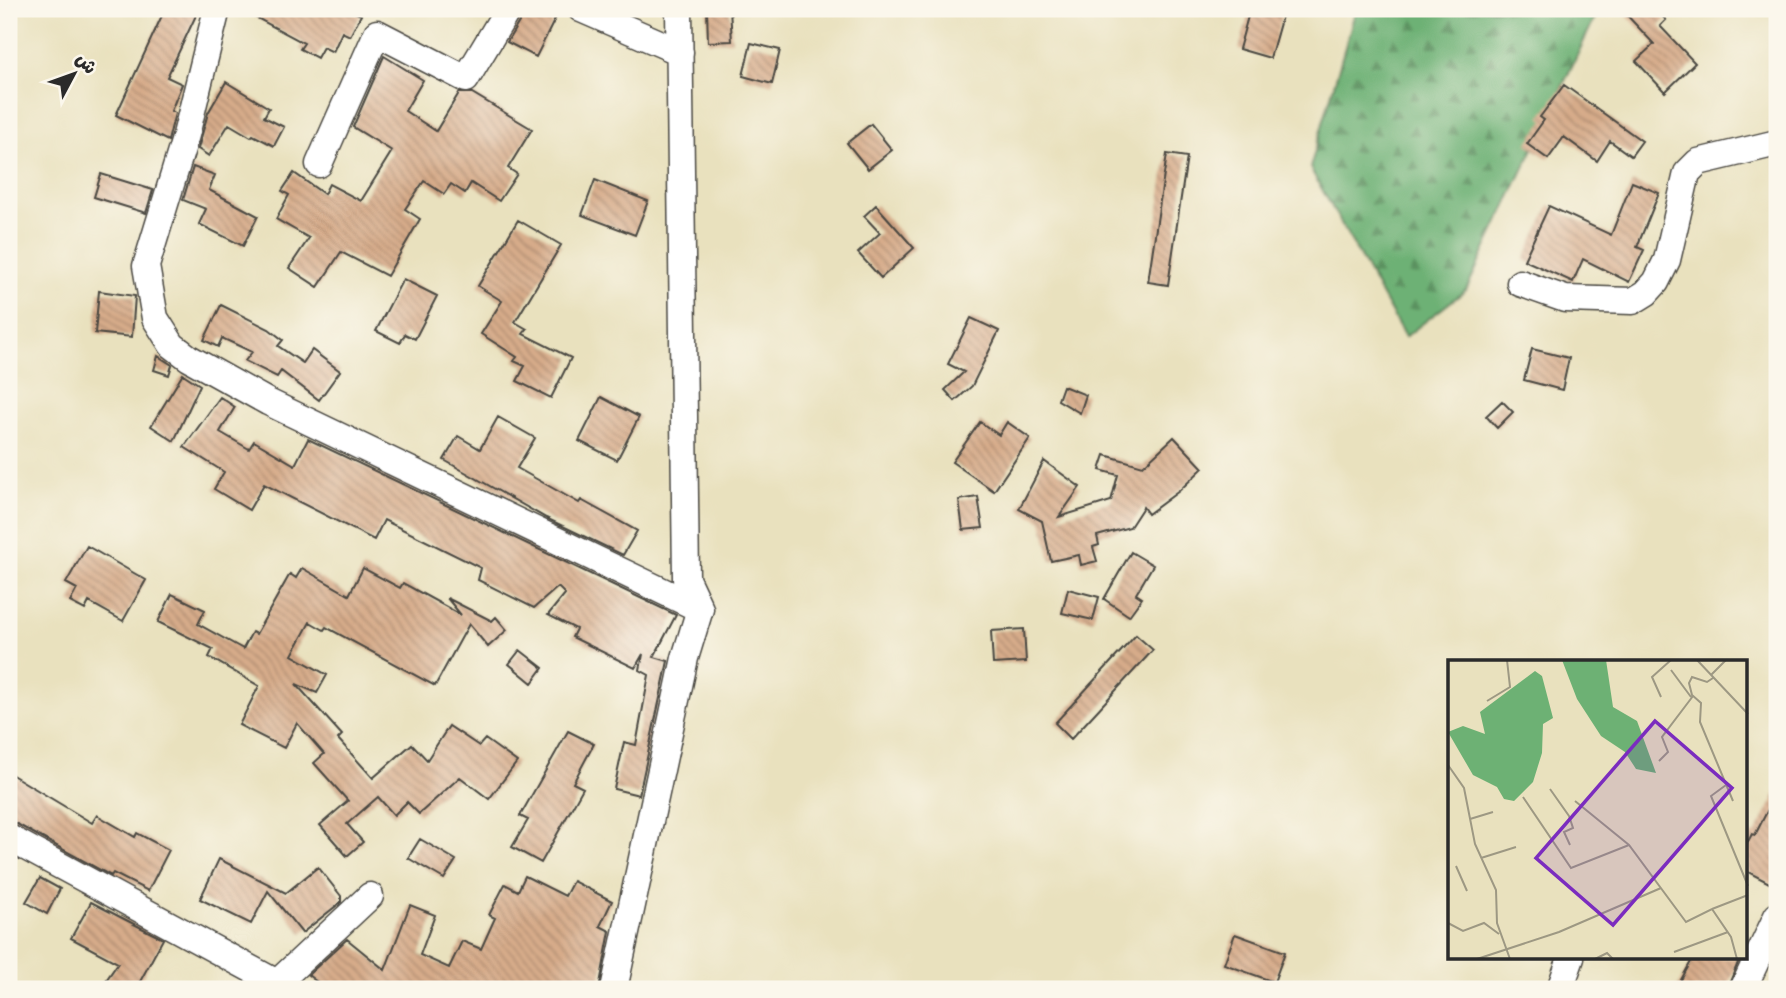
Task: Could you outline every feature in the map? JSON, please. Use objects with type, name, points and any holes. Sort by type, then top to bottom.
[{"type":"street","points":[[217,9],[186,135],[146,266],[155,318],[172,345],[189,358],[268,402],[700,609]]},
{"type":"street","points":[[319,164],[377,33],[466,79],[508,9]]},
{"type":"street","points":[[581,9],[680,52]]},
{"type":"street","points":[[614,989],[685,658],[700,609],[686,579],[679,9]]},
{"type":"street","points":[[1520,283],[1565,299],[1633,301],[1646,293],[1656,282],[1667,260],[1687,173],[1698,162],[1777,143]]},
{"type":"street","points":[[9,838],[283,986],[370,896]]},
{"type":"street","points":[[1743,989],[1764,928]]},
{"type":"street","points":[[1560,989],[1570,960]]},
{"type":"green space","points":[[1356,9],[1599,9],[1466,290],[1405,337],[1310,168]]},
{"type":"building","points":[[165,9],[199,9],[167,77],[182,84],[171,111],[175,113],[168,141],[116,115]]},
{"type":"building","points":[[240,9],[348,9],[361,15],[350,36],[342,32],[333,52],[323,47],[317,58],[300,49],[304,43]]},
{"type":"building","points":[[524,9],[544,9],[557,15],[536,57],[507,42]]},
{"type":"building","points":[[707,9],[730,9],[732,41],[708,42]]},
{"type":"building","points":[[1250,9],[1284,9],[1270,58],[1239,49]]},
{"type":"building","points":[[1621,9],[1655,9],[1666,20],[1660,26],[1695,63],[1665,92],[1636,61],[1654,44]]},
{"type":"building","points":[[751,43],[780,50],[772,84],[743,76]]},
{"type":"building","points":[[384,56],[423,80],[405,111],[436,131],[459,93],[472,93],[532,129],[508,168],[517,174],[499,201],[471,183],[465,193],[451,184],[444,194],[424,181],[405,209],[420,219],[387,276],[341,252],[318,287],[289,268],[309,238],[276,219],[289,195],[282,191],[294,173],[324,194],[329,184],[361,201],[392,151],[353,127]]},
{"type":"building","points":[[226,82],[269,108],[264,117],[284,127],[274,146],[229,124],[209,156],[198,149],[208,113]]},
{"type":"building","points":[[1564,85],[1642,141],[1631,156],[1610,141],[1597,161],[1564,137],[1548,159],[1527,144],[1544,120],[1540,117]]},
{"type":"building","points":[[871,124],[892,150],[868,169],[847,143]]},
{"type":"building","points":[[1167,154],[1187,157],[1168,285],[1148,282]]},
{"type":"building","points":[[193,167],[215,175],[209,190],[258,216],[243,246],[199,224],[206,209],[183,200]]},
{"type":"building","points":[[101,174],[153,190],[146,213],[94,197]]},
{"type":"building","points":[[595,180],[648,201],[635,235],[582,215]]},
{"type":"building","points":[[1632,182],[1659,193],[1637,247],[1644,250],[1629,282],[1583,259],[1573,282],[1524,260],[1549,206],[1611,235]]},
{"type":"building","points":[[876,205],[914,248],[881,278],[858,253],[880,233],[864,216]]},
{"type":"building","points":[[518,220],[561,245],[515,322],[527,329],[523,334],[571,358],[551,398],[517,381],[525,366],[514,361],[517,357],[481,334],[502,301],[478,286]]},
{"type":"building","points":[[403,279],[437,296],[415,339],[405,334],[400,343],[376,331]]},
{"type":"building","points":[[99,291],[135,296],[132,337],[95,333]]},
{"type":"building","points":[[221,305],[269,329],[283,340],[278,346],[303,363],[312,350],[340,371],[319,400],[281,371],[277,377],[245,361],[252,352],[222,338],[218,347],[204,340]]},
{"type":"building","points":[[971,318],[999,331],[972,386],[955,401],[945,390],[964,372],[948,364]]},
{"type":"building","points":[[1532,349],[1569,358],[1562,390],[1524,380]]},
{"type":"building","points":[[158,356],[172,365],[169,375],[154,370]]},
{"type":"building","points":[[183,374],[200,385],[174,441],[151,426]]},
{"type":"building","points":[[1063,386],[1086,395],[1080,413],[1058,400]]},
{"type":"building","points":[[220,397],[235,407],[220,432],[249,449],[254,441],[295,465],[308,439],[676,615],[654,657],[668,661],[639,795],[614,789],[624,742],[636,745],[649,675],[640,670],[643,654],[635,668],[572,637],[576,629],[548,615],[565,594],[558,587],[534,608],[478,580],[481,568],[384,520],[374,540],[264,484],[249,510],[214,489],[224,472],[184,447]]},
{"type":"building","points":[[601,397],[639,417],[617,460],[579,441]]},
{"type":"building","points":[[1502,401],[1513,412],[1497,428],[1486,416]]},
{"type":"building","points":[[498,417],[535,438],[517,468],[579,503],[581,500],[637,531],[623,555],[546,518],[444,460],[458,436],[480,449]]},
{"type":"building","points":[[980,422],[999,435],[1007,422],[1030,438],[994,491],[952,462]]},
{"type":"building","points":[[1174,437],[1203,468],[1179,491],[1148,514],[1143,507],[1130,527],[1097,536],[1099,545],[1093,547],[1097,561],[1081,565],[1079,555],[1051,561],[1042,521],[1019,509],[1044,461],[1080,487],[1059,517],[1111,501],[1118,475],[1100,470],[1105,455],[1143,466]]},
{"type":"building","points":[[978,497],[983,528],[963,530],[959,500]]},
{"type":"building","points":[[87,546],[146,580],[123,621],[89,602],[85,610],[70,602],[77,589],[66,583]]},
{"type":"building","points":[[1131,552],[1153,565],[1136,594],[1142,598],[1129,616],[1104,599]]},
{"type":"building","points":[[302,568],[349,595],[363,568],[400,588],[403,583],[461,615],[447,598],[492,621],[496,617],[507,630],[488,647],[469,624],[435,686],[326,627],[324,630],[310,622],[292,655],[327,675],[317,693],[296,684],[342,735],[338,739],[373,778],[412,744],[427,760],[449,726],[479,746],[485,739],[517,762],[489,799],[460,777],[419,814],[407,802],[394,815],[378,797],[347,824],[363,842],[347,856],[320,825],[348,801],[314,763],[324,754],[297,723],[284,748],[239,725],[259,686],[209,657],[213,649],[158,622],[172,594],[205,610],[198,624],[243,649],[252,632],[256,634],[290,574],[296,578]]},
{"type":"building","points":[[1068,589],[1099,597],[1093,620],[1062,613]]},
{"type":"building","points":[[1024,629],[1026,662],[993,664],[991,631]]},
{"type":"building","points":[[1136,635],[1153,650],[1071,739],[1055,723]]},
{"type":"building","points":[[520,650],[543,668],[532,683],[509,664]]},
{"type":"building","points":[[568,731],[594,744],[573,783],[583,788],[541,863],[512,847],[528,820],[520,816]]},
{"type":"building","points":[[9,773],[92,823],[97,815],[135,837],[137,833],[169,850],[148,891],[113,873],[111,876],[9,822]]},
{"type":"building","points":[[1777,792],[1777,887],[1748,872],[1748,841],[1752,834],[1755,835]]},
{"type":"building","points":[[420,839],[456,860],[444,879],[408,858]]},
{"type":"building","points":[[219,859],[286,893],[318,867],[341,896],[341,902],[302,933],[268,891],[251,924],[200,899]]},
{"type":"building","points":[[525,876],[565,896],[573,881],[612,901],[600,926],[610,931],[599,989],[326,989],[308,975],[347,939],[385,970],[410,905],[435,915],[420,955],[449,968],[462,941],[481,949],[495,918],[489,915],[505,884],[518,891]]},
{"type":"building","points":[[40,878],[60,889],[47,914],[26,902]]},
{"type":"building","points":[[91,902],[163,939],[136,989],[100,989],[118,963],[71,938]]},
{"type":"building","points":[[1235,934],[1285,952],[1274,982],[1224,964]]},
{"type":"building","points":[[1692,960],[1739,960],[1727,989],[1676,989]]}]
